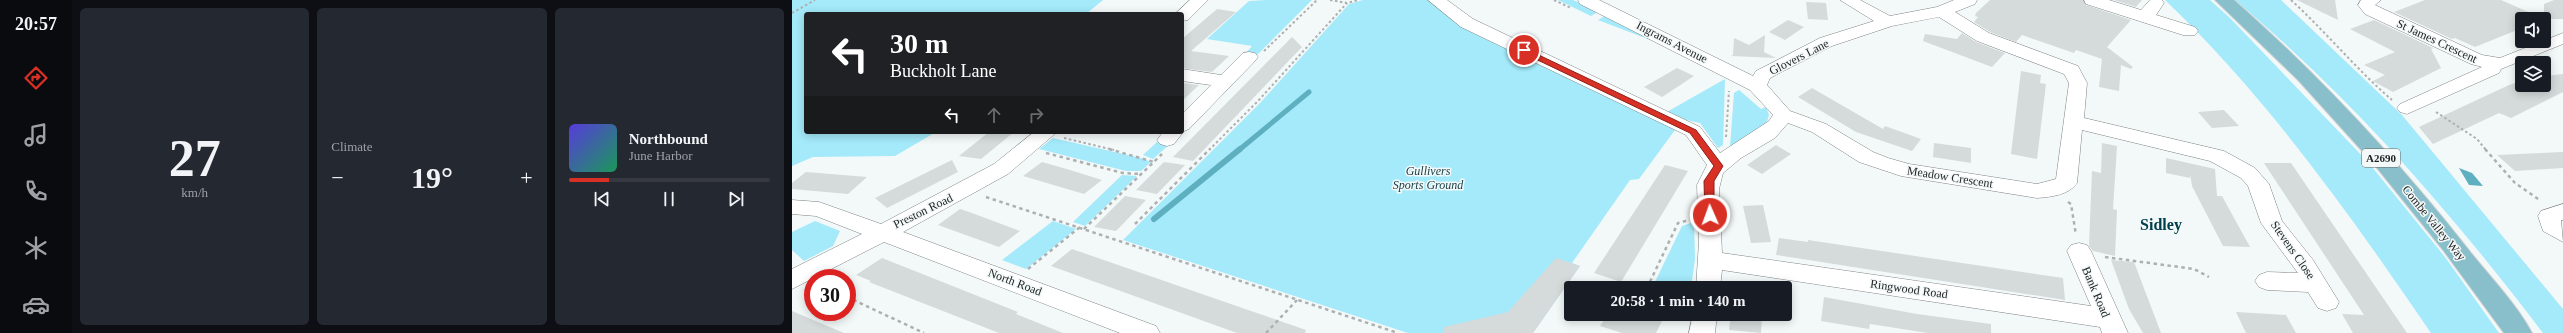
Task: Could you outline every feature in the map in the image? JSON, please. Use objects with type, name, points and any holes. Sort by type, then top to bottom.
[{"type":"main road","name":"Combe Valley Way","points":[[2224,0],[2309,81],[2386,162],[2463,259],[2519,333]]},
{"type":"street","points":[[1184,14],[1200,0]]},
{"type":"street","points":[[1436,0],[1467,23],[1693,131],[1718,166]]},
{"type":"street","name":"Ingrams Avenue","points":[[1586,0],[1757,86]]},
{"type":"street","points":[[1848,0],[1888,22]]},
{"type":"street","name":"Glovers Lane","points":[[1783,115],[1774,102],[1757,86],[1763,75],[1826,42],[1888,22],[1942,11],[1968,0]]},
{"type":"street","points":[[2092,0],[2189,31]]},
{"type":"street","name":"St James Crescent","points":[[2373,0],[2368,2],[2366,6],[2372,10],[2477,60],[2489,63],[2502,64],[2563,38]]},
{"type":"street","points":[[2145,17],[2156,3]]},
{"type":"street","points":[[1942,11],[1983,37],[2071,70],[2078,83],[2066,183],[2052,190]]},
{"type":"street","points":[[1184,126],[1249,57]]},
{"type":"street","points":[[2421,108],[2492,69],[2489,63]]},
{"type":"street","points":[[1184,75],[1226,81]]},
{"type":"street","points":[[1709,281],[1712,260],[1709,181],[1718,166],[1747,144],[1772,132],[1783,115]]},
{"type":"street","name":"Meadow Crescent","points":[[1783,115],[1819,128],[1866,157],[1908,171],[2037,191],[2052,190]]},
{"type":"street","name":"Stevens Close","points":[[2074,122],[2217,156],[2248,173],[2258,184],[2272,223],[2322,293],[2267,281]]},
{"type":"street","name":"Preston Road","points":[[792,280],[882,232],[966,190],[1002,169],[1045,134]]},
{"type":"street","name":"North Road","points":[[792,207],[819,209],[1014,281],[1147,333]]},
{"type":"street","name":"Bank Road","points":[[2079,251],[2111,325]]},
{"type":"street","name":"Ringwood Road","points":[[1712,260],[2111,325]]},
{"type":"street","points":[[1702,333],[1704,321]]},
{"type":"path","points":[[792,13],[815,0]]},
{"type":"path","points":[[1249,57],[1257,58],[1316,0]]},
{"type":"path","points":[[1330,0],[1347,3],[1358,0]]},
{"type":"path","points":[[2291,0],[2324,30],[2362,74],[2389,98],[2421,108],[2477,139],[2515,184],[2562,219]]},
{"type":"path","points":[[1135,224],[1258,101],[1347,3]]},
{"type":"path","points":[[1718,166],[1726,146],[1731,72]]},
{"type":"path","points":[[1050,134],[1140,156],[1154,162]]},
{"type":"path","points":[[1084,229],[1175,142],[1178,134]]},
{"type":"path","points":[[1028,148],[1123,173],[1141,174]]},
{"type":"path","points":[[966,190],[1398,333]]},
{"type":"path","points":[[2052,190],[2071,204],[2079,251],[2092,256],[2194,269],[2209,277]]},
{"type":"path","points":[[1650,281],[1678,223],[1710,215]]},
{"type":"path","points":[[1014,281],[1080,227]]},
{"type":"path","points":[[1266,333],[1297,300]]},
{"type":"path","points":[[856,301],[924,333]]},
{"type":"green space","points":[[792,0],[1103,0],[1088,12],[804,12],[804,134],[933,134],[895,156],[813,157],[792,166]]},
{"type":"green space","points":[[1312,0],[1257,55],[1245,54],[1252,46],[1207,39],[1249,1]]},
{"type":"green space","name":"Gullivers Sports Ground","points":[[1363,0],[1430,0],[1663,121],[1675,130],[1639,179],[1630,180],[1572,263],[1580,266],[1569,281],[1564,281],[1564,289],[1533,333],[1408,333],[1123,240],[1261,102],[1349,4]]},
{"type":"green space","points":[[1558,0],[1573,0],[1600,11],[1591,16]]},
{"type":"green space","points":[[2165,0],[2210,0],[2230,18],[2368,162],[2445,257],[2499,333],[2431,333],[2370,245],[2307,159],[2239,77]]},
{"type":"green space","points":[[2235,0],[2281,0],[2402,115],[2563,309],[2563,333],[2543,333],[2473,244],[2398,158],[2320,76]]},
{"type":"green space","points":[[1608,14],[1666,46],[1598,20]]},
{"type":"green space","points":[[1725,79],[1723,145],[1718,148],[1700,123],[1677,118],[1665,113]]},
{"type":"green space","points":[[1739,90],[1761,109],[1766,107],[1769,115],[1765,128],[1730,147],[1734,93]]},
{"type":"green space","points":[[1053,138],[1141,158],[1151,162],[1141,171],[1126,171],[1039,149]]},
{"type":"green space","points":[[1157,142],[1170,144],[1153,159],[1143,155]]},
{"type":"green space","points":[[1122,175],[1137,176],[1085,226],[1073,222]]},
{"type":"green space","points":[[815,221],[840,231],[833,246],[804,261],[792,250],[792,232]]},
{"type":"green space","points":[[1053,221],[1076,229],[1026,269],[1002,260]]},
{"type":"green space","points":[[1694,222],[1695,259],[1692,281],[1655,281],[1682,226]]},
{"type":"shaded area","points":[[2459,168],[2472,173],[2483,186],[2469,185]]},
{"type":"building","points":[[1990,0],[2083,0],[2086,5],[2131,20],[2107,47],[2133,67],[2131,69],[2121,65],[2119,91],[2099,87],[2102,59],[2076,50],[2074,53],[2022,35],[2016,42],[1990,32],[1974,22],[1978,17],[1975,16],[1976,13]]},
{"type":"building","points":[[2114,0],[2142,0],[2136,7]]},
{"type":"building","points":[[2297,0],[2335,0],[2338,20]]},
{"type":"building","points":[[2425,0],[2501,0],[2528,12],[2515,12],[2515,31],[2475,47],[2455,38],[2452,39],[2394,12]]},
{"type":"building","points":[[2554,0],[2563,0],[2563,19],[2551,19],[2551,12],[2544,12],[2544,4]]},
{"type":"building","points":[[1806,2],[1826,3],[1828,20],[1808,19]]},
{"type":"building","points":[[1217,9],[1236,12],[1191,51],[1229,56],[1212,72],[1184,68],[1184,37]]},
{"type":"building","points":[[1788,20],[1804,27],[1785,40],[1769,32]]},
{"type":"building","points":[[2374,20],[2433,48],[2431,49],[2441,68],[2393,92],[2373,81],[2385,75],[2364,65],[2395,52],[2350,29]]},
{"type":"building","points":[[1962,33],[1976,42],[2005,53],[1992,67],[1923,41],[1925,34],[1957,39]]},
{"type":"building","points":[[1765,35],[1764,52],[1776,58],[1731,56],[1733,55],[1734,38],[1749,45]]},
{"type":"building","points":[[1292,37],[1302,47],[1193,161],[1173,157]]},
{"type":"building","points":[[1677,68],[1694,76],[1662,97],[1644,87]]},
{"type":"building","points":[[2021,71],[2041,75],[2040,83],[2046,84],[2037,159],[2011,154]]},
{"type":"building","points":[[2563,74],[2563,92],[2511,118],[2499,113],[2433,144],[2419,127],[2515,83],[2515,92],[2551,92],[2551,75]]},
{"type":"building","points":[[1184,83],[1199,85],[1184,99]]},
{"type":"building","points":[[1812,88],[1883,129],[1885,126],[1921,139],[1912,151],[1856,132],[1798,97]]},
{"type":"building","points":[[2224,110],[2239,126],[2212,128],[2198,112]]},
{"type":"building","points":[[986,134],[1012,134],[981,159],[959,156]]},
{"type":"building","points":[[1934,143],[1971,148],[1971,163],[1933,157]]},
{"type":"building","points":[[2102,143],[2117,146],[2113,209],[2117,210],[2115,256],[2093,251],[2089,246],[2092,171],[2101,173]]},
{"type":"building","points":[[1776,145],[1791,154],[1762,174],[1747,165]]},
{"type":"building","points":[[2563,152],[2563,168],[2515,171],[2497,155]]},
{"type":"building","points":[[2166,158],[2215,169],[2217,196],[2222,196],[2250,247],[2223,246],[2192,186],[2190,174],[2190,178],[2166,173]]},
{"type":"building","points":[[952,160],[958,172],[887,208],[875,198]]},
{"type":"building","points":[[1042,162],[1102,180],[1084,194],[1023,176]]},
{"type":"building","points":[[1164,162],[1185,165],[1157,194],[1136,190]]},
{"type":"building","points":[[2264,163],[2291,163],[2407,333],[2353,333],[2342,314],[2364,315]]},
{"type":"building","points":[[1665,165],[1688,171],[1622,281],[1594,273]]},
{"type":"building","points":[[806,172],[867,177],[848,194],[792,189],[792,183]]},
{"type":"building","points":[[1125,196],[1146,200],[1116,231],[1094,227]]},
{"type":"building","points":[[1763,205],[1771,242],[1751,243],[1743,206]]},
{"type":"building","points":[[960,209],[1020,231],[999,247],[938,225]]},
{"type":"building","points":[[1779,238],[1808,242],[1808,240],[2063,278],[2065,300],[1776,255]]},
{"type":"building","points":[[1072,249],[1306,330],[1305,333],[1237,333],[1051,266]]},
{"type":"building","points":[[882,258],[1018,312],[1016,314],[1063,333],[999,333],[869,282],[871,281],[856,275]]},
{"type":"building","points":[[1556,258],[1580,266],[1569,281],[1564,281],[1564,289],[1533,333],[1444,333],[1444,327],[1508,312]]},
{"type":"building","points":[[2111,260],[2134,262],[2161,333],[2143,333],[2129,309]]},
{"type":"building","points":[[1824,297],[1917,314],[1991,324],[1991,333],[1928,333],[1870,324],[1869,329],[1821,321]]},
{"type":"building","points":[[792,311],[804,316],[804,321],[816,321],[844,333],[792,333]]},
{"type":"building","points":[[2236,312],[2286,315],[2296,333],[2246,333]]},
{"type":"building","points":[[1603,321],[1662,321],[1656,333],[1622,333],[1600,326]]},
{"type":"building","points":[[1730,321],[1762,321],[1761,333],[1729,330]]},
{"type":"waterway","points":[[1239,150],[1309,92]]},
{"type":"waterway","points":[[1154,219],[1240,149]]},
{"type":"district","name":"Sidley","points":[[2161,224]]},
{"type":"route","points":[[1524,50],[1693,131],[1718,166],[1709,181],[1710,215]]}]
